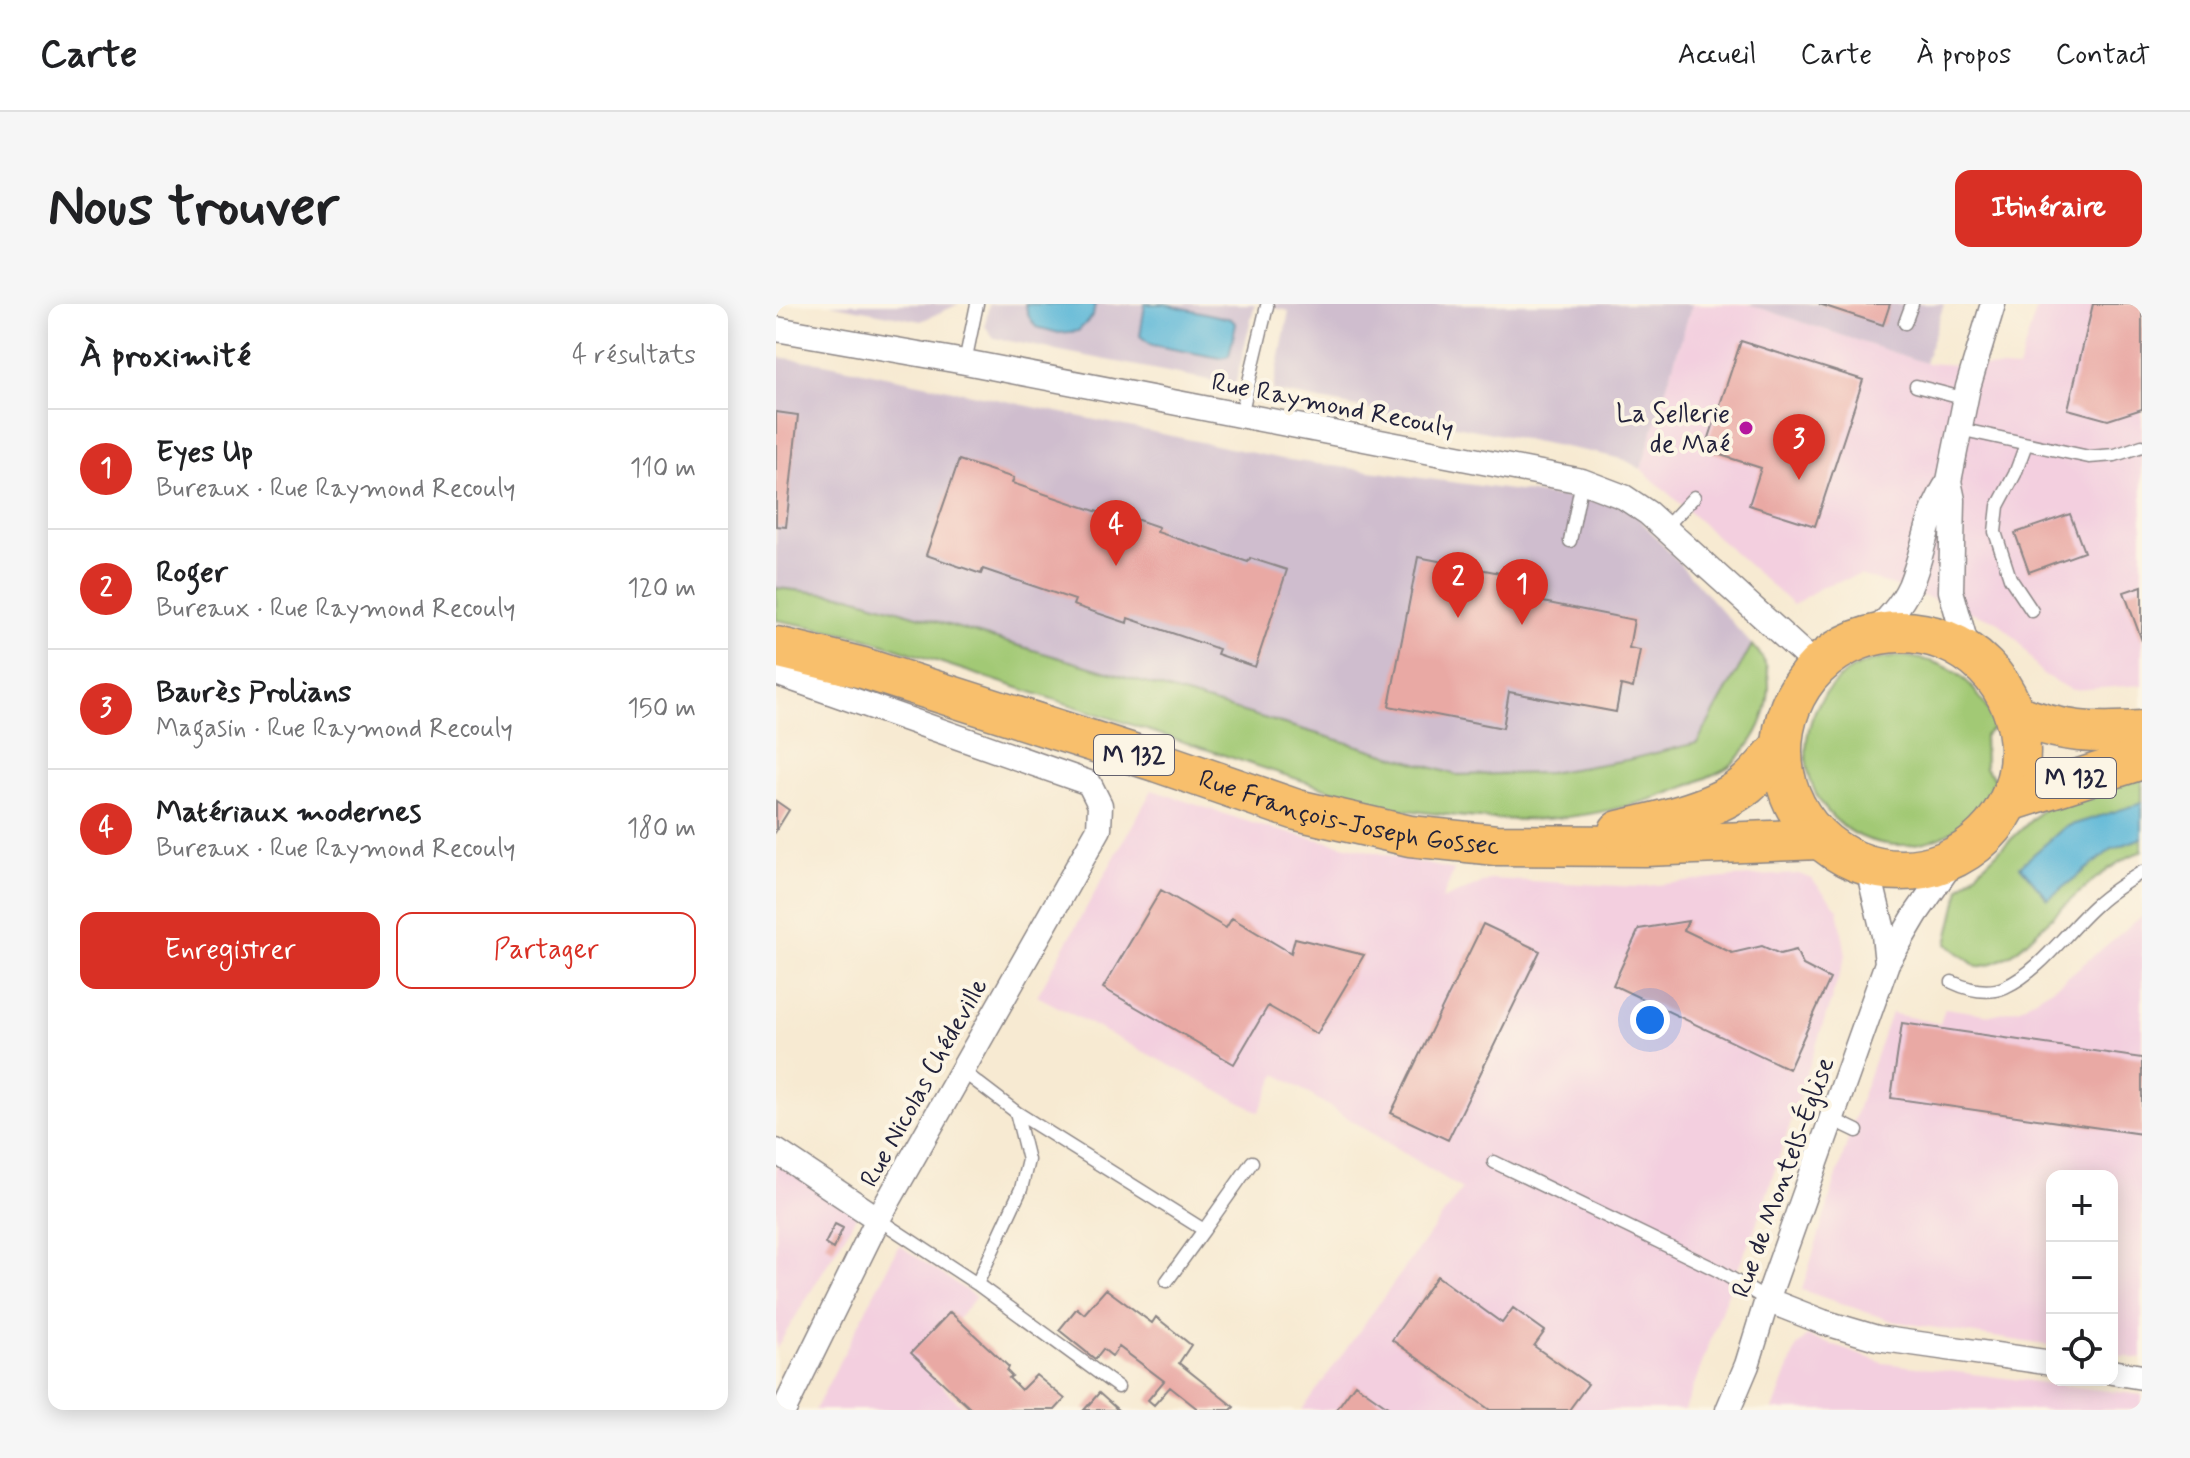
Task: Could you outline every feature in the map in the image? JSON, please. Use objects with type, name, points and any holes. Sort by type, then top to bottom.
[{"type":"main road","points":[[1904,631],[1938,637],[1968,651],[1997,680],[2016,715],[2020,759],[2010,801],[1987,834],[1955,858],[1927,868],[1897,871],[1867,865],[1842,855],[1820,839],[1798,812],[1785,781],[1781,747],[1786,717],[1798,690],[1817,666],[1842,647],[1871,635],[1904,631]]},
{"type":"main road","name":"Rue François-Joseph Gossec","points":[[776,647],[863,668],[1348,824],[1460,842],[1645,846],[1820,839]]},
{"type":"main road","name":"M 132","points":[[2016,715],[2065,731],[2093,734],[2142,731]]},
{"type":"main road","name":"Rue François-Joseph Gossec","points":[[1558,844],[1640,826],[1698,809],[1746,785],[1781,747]]},
{"type":"main road","name":"M 132","points":[[2010,801],[2142,759]]},
{"type":"street","points":[[1968,651],[1951,591],[1953,500],[1949,481],[1966,399],[1993,304]]},
{"type":"street","name":"Rue Raymond Recouly","points":[[776,329],[965,362],[1582,481],[1624,497],[1665,528],[1817,666]]},
{"type":"street","points":[[1871,635],[1892,616],[1910,587],[1936,500],[1949,481]]},
{"type":"street","name":"Rue Nicolas Chédeville","points":[[776,673],[1089,783],[1100,805],[1099,829],[878,1219],[784,1410]]},
{"type":"street","name":"Rue de Montels-Église","points":[[1728,1410],[1747,1365],[1767,1300],[1887,963],[1955,858]]},
{"type":"street","name":"Rue de Montels-Église","points":[[1867,865],[1884,935],[1887,963]]},
{"type":"street","points":[[776,1151],[878,1219]]},
{"type":"street","points":[[1767,1300],[1823,1322],[1877,1338],[2046,1362]]},
{"type":"street","points":[[2118,1373],[2142,1377]]},
{"type":"lane","points":[[965,362],[977,304]]},
{"type":"lane","points":[[1905,323],[1912,304]]},
{"type":"lane","points":[[1241,415],[1267,306]]},
{"type":"lane","points":[[1916,386],[1966,399]]},
{"type":"lane","points":[[1959,429],[2089,457],[2115,455],[2142,446]]},
{"type":"lane","points":[[2026,444],[1998,506],[1995,532],[2010,578],[2032,611]]},
{"type":"lane","points":[[1570,541],[1582,481]]},
{"type":"lane","points":[[1665,528],[1694,497]]},
{"type":"lane","points":[[1952,982],[1969,990],[1987,991],[2005,987],[2038,963],[2097,904],[2142,872]]},
{"type":"lane","points":[[961,1070],[1016,1112],[1204,1230]]},
{"type":"lane","points":[[977,1284],[1021,1189],[1028,1160],[1016,1112]]},
{"type":"lane","points":[[1832,1119],[1857,1131]]},
{"type":"lane","points":[[1167,1281],[1252,1162]]},
{"type":"lane","points":[[1494,1162],[1719,1271],[1767,1300]]},
{"type":"lane","points":[[878,1219],[977,1284],[1118,1387]]},
{"type":"shaded area","points":[[830,304],[959,304],[921,321]]},
{"type":"shaded area","points":[[989,304],[1255,304],[1235,385],[994,338],[985,326]]},
{"type":"shaded area","points":[[1256,304],[1692,304],[1641,469],[1625,460],[1601,454],[1273,391],[1289,311]]},
{"type":"shaded area","points":[[1692,304],[1748,304],[1925,363],[2018,369],[2038,304],[2142,304],[2142,685],[2072,690],[2042,674],[2019,642],[1997,621],[1860,575],[1823,586],[1793,605],[1641,469]]},
{"type":"shaded area","points":[[1748,304],[1944,304],[1925,363]]},
{"type":"shaded area","points":[[776,357],[824,363],[1282,459],[1628,506],[1752,645],[1697,743],[1627,760],[1548,773],[1457,775],[850,596],[776,588]]},
{"type":"shaded area","points":[[1152,790],[1267,828],[1454,870],[1442,900],[1491,879],[1637,887],[1799,874],[1812,879],[1838,909],[1846,955],[1759,1218],[1685,1410],[1302,1410],[1462,1189],[1277,1074],[1259,1112],[1037,996]]},
{"type":"shaded area","points":[[2142,916],[2142,1359],[2118,1356],[2118,1170],[2046,1170],[2046,1345],[1892,1321],[1802,1290],[1857,1110],[1891,1013],[1940,1024],[1945,1008],[1991,1015],[2020,1008],[2060,983]]},
{"type":"shaded area","points":[[776,1164],[857,1215],[776,1349]]},
{"type":"shaded area","points":[[899,1245],[976,1297],[920,1365],[967,1410],[815,1410]]},
{"type":"shaded area","points":[[1807,1336],[1883,1363],[2046,1383],[2046,1386],[2142,1395],[2142,1410],[1773,1410],[1796,1348]]},
{"type":"green space","points":[[776,588],[850,596],[1457,775],[1548,773],[1627,760],[1697,743],[1752,645],[1766,667],[1769,694],[1760,726],[1738,758],[1723,770],[1673,792],[1611,810],[1568,817],[1506,819],[1445,815],[1383,807],[859,636],[776,620]]},
{"type":"green space","points":[[1901,656],[1935,663],[1960,675],[1978,695],[1997,725],[1984,736],[1985,768],[1996,779],[1980,805],[1950,832],[1911,845],[1870,840],[1834,818],[1820,801],[1807,765],[1809,727],[1825,693],[1854,668],[1871,661]]},
{"type":"green space","points":[[2142,777],[2142,851],[2092,881],[2009,956],[1977,967],[1947,944],[1960,888],[2047,805]]},
{"type":"water","points":[[1025,304],[1095,304],[1093,316],[1078,331],[1059,333],[1036,327]]},
{"type":"water","points":[[1145,304],[1165,304],[1231,319],[1236,324],[1229,356],[1220,358],[1152,345],[1140,336]]},
{"type":"water","points":[[2142,803],[2142,838],[2112,849],[2048,899],[2020,866],[2065,827]]},
{"type":"building","points":[[1819,304],[1890,304],[1883,325]]},
{"type":"building","points":[[2093,304],[2142,304],[2142,409],[2108,420],[2068,409]]},
{"type":"building","points":[[1741,341],[1863,380],[1815,526],[1749,505],[1761,468],[1705,450]]},
{"type":"building","points":[[776,412],[798,415],[786,527],[776,526]]},
{"type":"building","points":[[959,460],[1014,478],[1012,483],[1104,514],[1106,509],[1159,527],[1157,532],[1248,562],[1250,558],[1287,570],[1255,667],[1217,654],[1219,649],[1128,618],[1127,623],[1073,605],[1075,600],[983,569],[981,574],[926,555]]},
{"type":"building","points":[[2070,514],[2084,552],[2029,572],[2015,533]]},
{"type":"building","points":[[1418,557],[1531,579],[1528,599],[1634,620],[1629,648],[1640,650],[1633,688],[1621,685],[1616,712],[1509,692],[1503,728],[1389,706]]},
{"type":"building","points":[[2142,586],[2142,641],[2124,592]]},
{"type":"building","points":[[776,801],[789,810],[776,831]]},
{"type":"building","points":[[1161,890],[1226,928],[1232,918],[1291,953],[1295,938],[1364,955],[1317,1034],[1268,1006],[1234,1064],[1103,988]]},
{"type":"building","points":[[1688,921],[1684,930],[1732,953],[1762,946],[1780,954],[1796,950],[1803,965],[1830,979],[1789,1069],[1613,985],[1639,929]]},
{"type":"building","points":[[1483,924],[1540,951],[1448,1140],[1391,1113]]},
{"type":"building","points":[[1902,1023],[2142,1058],[2142,1134],[1891,1098]]},
{"type":"building","points":[[835,1224],[843,1228],[833,1249],[825,1244]]},
{"type":"building","points":[[1437,1276],[1502,1323],[1513,1308],[1545,1331],[1534,1346],[1588,1384],[1569,1410],[1490,1410],[1392,1340]]},
{"type":"building","points":[[1106,1289],[1152,1323],[1156,1317],[1191,1345],[1179,1363],[1234,1407],[1231,1410],[1199,1410],[1170,1387],[1154,1405],[1148,1400],[1164,1381],[1119,1347],[1112,1356],[1103,1349],[1095,1359],[1059,1330],[1077,1308],[1084,1314]]},
{"type":"building","points":[[950,1312],[1009,1367],[1007,1371],[1012,1376],[1009,1378],[1021,1390],[1036,1375],[1065,1399],[1055,1410],[972,1410],[911,1353]]},
{"type":"building","points":[[1355,1384],[1392,1410],[1336,1410]]},
{"type":"building","points":[[1099,1393],[1118,1410],[1084,1410]]},
{"type":"place","name":"La Sellerie de Maé","points":[[1746,428]]},
{"type":"place","name":"Baurès Prolians","points":[[1799,480]]},
{"type":"place","name":"Matériaux modernes","points":[[1116,566]]},
{"type":"place","name":"Roger","points":[[1458,618]]},
{"type":"place","name":"Eyes Up","points":[[1522,625]]}]
